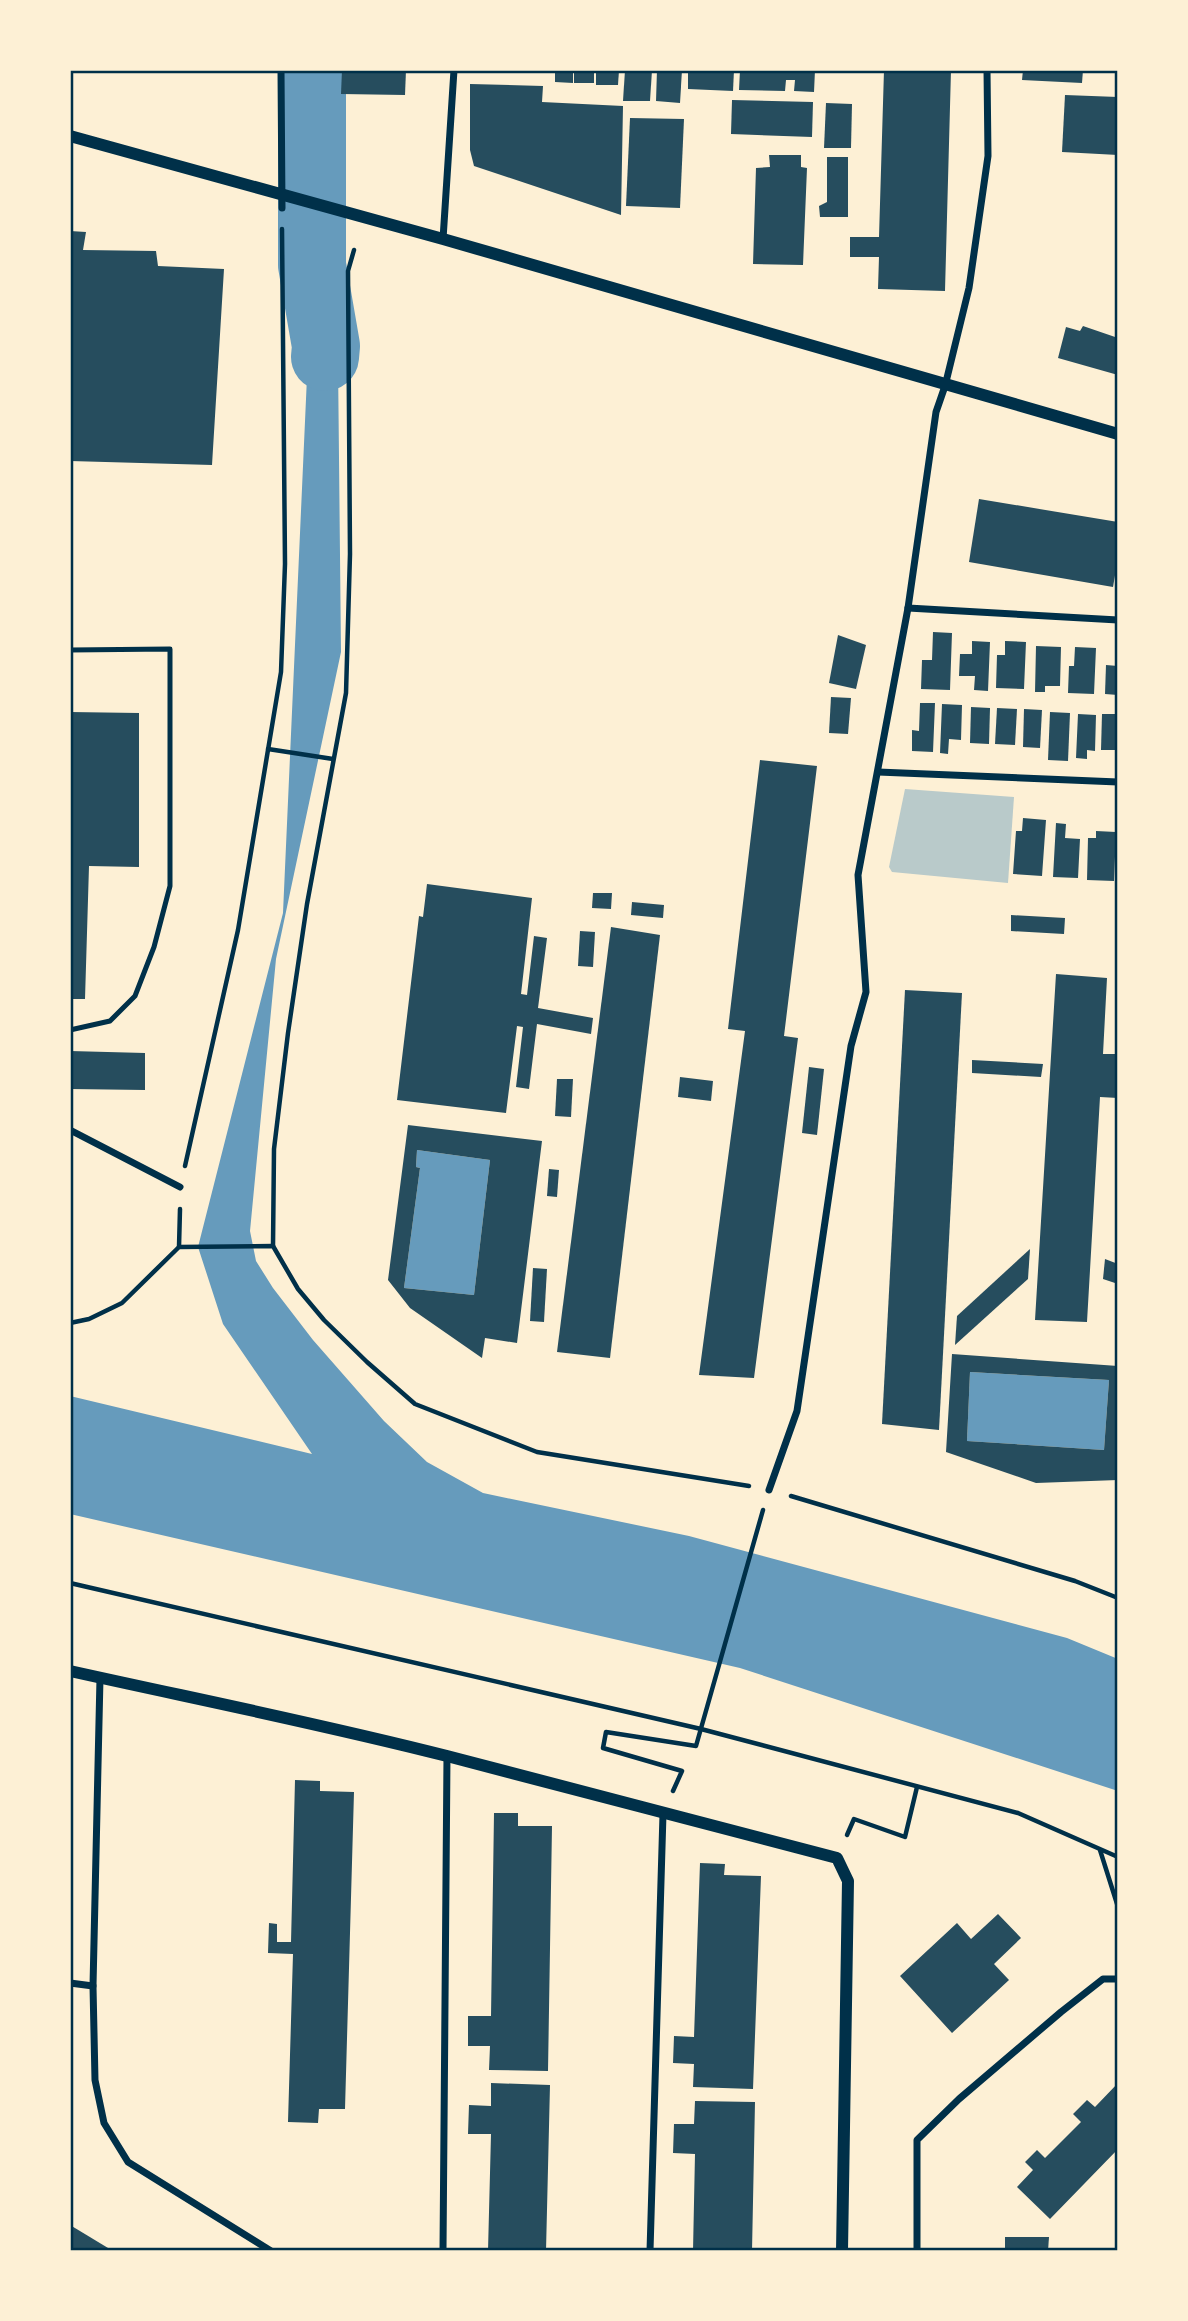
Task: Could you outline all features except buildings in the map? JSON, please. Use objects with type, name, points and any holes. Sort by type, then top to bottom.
[{"type":"street","points":[[281,70],[283,200]]},
{"type":"street","points":[[441,239],[454,70]]},
{"type":"street","points":[[769,1490],[797,1411],[851,1046],[866,992],[859,874],[908,608],[936,412],[969,288],[988,156],[987,70]]},
{"type":"street","points":[[70,136],[283,200],[441,239],[1118,434]]},
{"type":"street","points":[[908,608],[1118,620]]},
{"type":"street","points":[[878,772],[1118,782]]},
{"type":"street","points":[[70,1130],[180,1187]]},
{"type":"street","points":[[70,1671],[278,1715],[447,1756],[837,1858],[848,1881],[842,2251]]},
{"type":"street","points":[[100,1678],[93,1986],[95,2080],[104,2123],[128,2162],[271,2251]]},
{"type":"street","points":[[443,2251],[447,1756]]},
{"type":"street","points":[[650,2251],[663,1814]]},
{"type":"street","points":[[916,2251],[917,2140],[959,2099],[1061,2012],[1103,1979],[1118,1979]]},
{"type":"street","points":[[70,1983],[93,1986]]},
{"type":"lane","points":[[70,650],[170,649],[171,790],[170,886],[154,947],[135,996],[110,1021],[70,1030]]},
{"type":"path","points":[[179,1247],[180,1187],[237,930],[281,672],[285,564],[283,200]]},
{"type":"path","points":[[354,250],[348,271],[350,554],[346,694],[307,904],[286,1046],[274,1149],[273,1245],[298,1289],[324,1320],[367,1363],[415,1404],[537,1452],[769,1490],[1075,1581],[1118,1598]]},
{"type":"path","points":[[268,749],[332,759]]},
{"type":"path","points":[[70,1323],[89,1319],[122,1303],[179,1247],[273,1245]]},
{"type":"path","points":[[663,1814],[682,1771],[603,1748],[606,1732],[696,1746],[764,1508]]},
{"type":"path","points":[[70,1583],[701,1729],[1018,1813],[1118,1857]]},
{"type":"path","points":[[837,1858],[854,1819],[905,1837],[917,1787]]},
{"type":"path","points":[[1100,1849],[1118,1907]]},
{"type":"shaded area","points":[[905,789],[1014,797],[1008,883],[892,872],[889,867]]},
{"type":"water","points":[[315,70],[335,70],[341,652],[276,959],[250,1231],[256,1261],[313,1340],[384,1421],[427,1462],[483,1493],[689,1536],[1067,1638],[1118,1659],[1118,1791],[740,1668],[70,1514],[70,1396],[312,1454],[223,1324],[198,1247],[283,913],[312,265]]},
{"type":"water","points":[[417,1150],[490,1160],[474,1295],[404,1288],[420,1168],[416,1167]]},
{"type":"water","points":[[970,1372],[1109,1380],[1104,1450],[967,1441]]},
{"type":"waterway","points":[[312,70],[312,265],[326,346],[325,357]]}]
